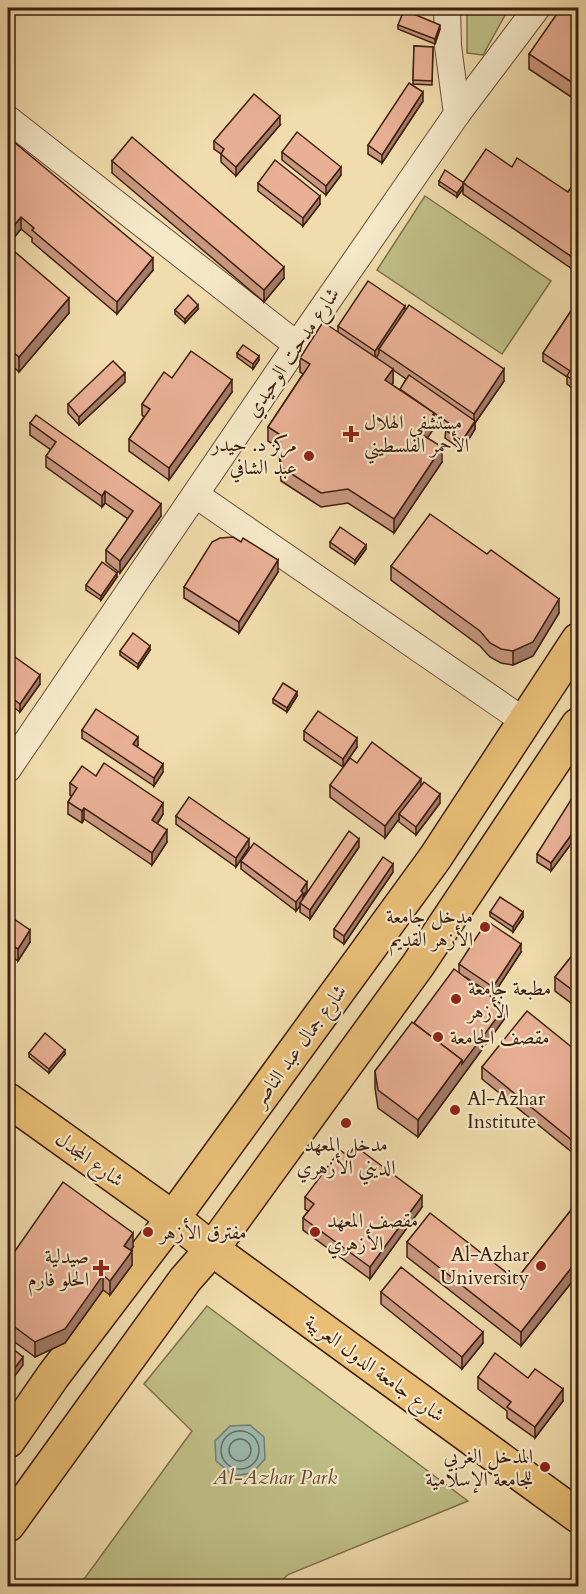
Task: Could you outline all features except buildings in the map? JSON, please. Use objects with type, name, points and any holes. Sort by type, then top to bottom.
[{"type":"main road","name":"شارع جمال عبد الناصر","points":[[8,1441],[53,1376],[173,1218],[435,858],[579,640]]},
{"type":"main road","points":[[8,1525],[185,1280],[212,1249],[418,965],[579,725]]},
{"type":"main road","name":"شارع المجدل","points":[[8,1100],[173,1218]]},
{"type":"main road","name":"شارع جامعة الدول العربية","points":[[173,1218],[212,1249],[579,1516]]},
{"type":"street","points":[[447,8],[448,46],[457,114]]},
{"type":"street","name":"شارع مدحت الوحيدي","points":[[8,769],[457,114],[537,8]]},
{"type":"street","points":[[8,119],[297,345]]},
{"type":"street","points":[[195,495],[524,721]]},
{"type":"green space","points":[[467,8],[509,8],[483,55],[467,53]]},
{"type":"green space","points":[[425,196],[551,281],[502,354],[377,270]]},
{"type":"green space","name":"Al-Azhar Park","points":[[207,1306],[468,1501],[287,1575],[278,1586],[79,1586],[192,1431],[144,1384]]},
{"type":"water","points":[[250,1425],[264,1437],[265,1459],[252,1473],[234,1476],[216,1461],[215,1441],[230,1426]]},
{"type":"place","name":"مستشفى الهلال الأحمر الفلسطيني","points":[[351,434]]},
{"type":"place","name":"مركز د. حيدر عبد الشافي","points":[[309,456]]},
{"type":"place","name":"مدخل جامعة الأزهر القديم","points":[[485,927]]},
{"type":"place","name":"مطبعة جامعة الأزهر","points":[[456,999]]},
{"type":"place","name":"مقصف الجامعة","points":[[438,1037]]},
{"type":"place","name":"Al-Azhar Institute","points":[[455,1110]]},
{"type":"place","name":"مدخل المعهد الديني الأزهري","points":[[346,1123]]},
{"type":"place","name":"مفترق الأزهر","points":[[148,1232]]},
{"type":"place","name":"مقصف المعهد الأزهري","points":[[315,1232]]},
{"type":"place","name":"Al-Azhar University","points":[[541,1266]]},
{"type":"place","name":"صيدلية الحلو فارم","points":[[101,1268]]},
{"type":"place","name":"المدخل الغربي للجامعة الإسلامية","points":[[545,1467]]}]
